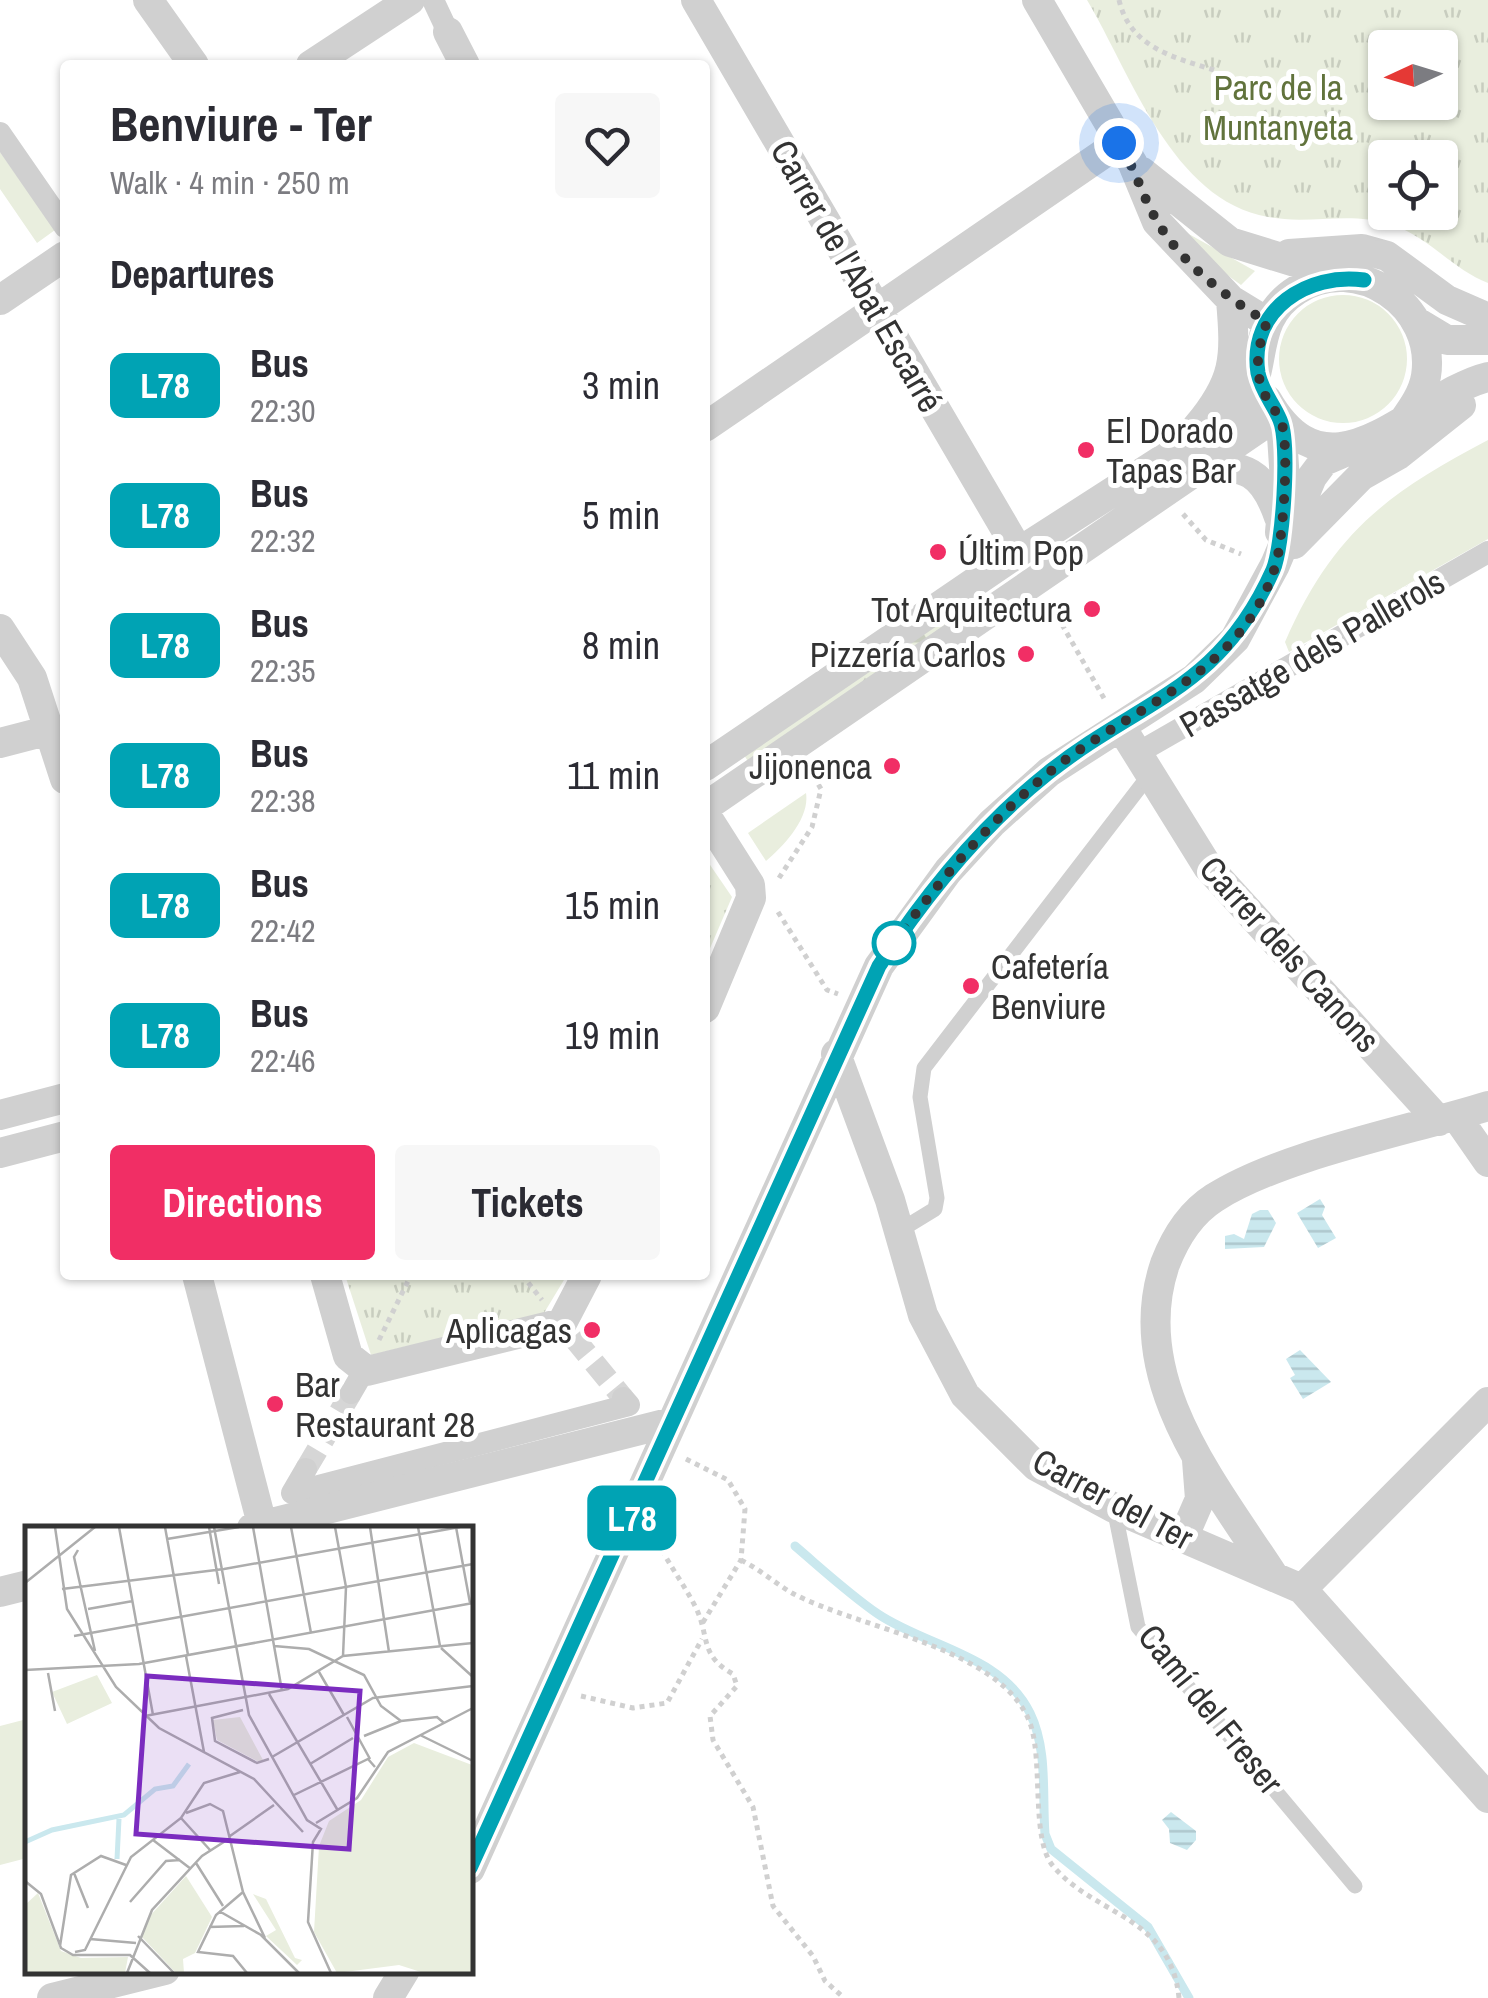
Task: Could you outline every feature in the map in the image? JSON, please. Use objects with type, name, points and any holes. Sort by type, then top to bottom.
[{"type":"street","points":[[148,0],[190,60]]},
{"type":"street","points":[[319,60],[410,0]]},
{"type":"street","points":[[434,0],[462,60]]},
{"type":"street","name":"Carrer de l'Abat Escarré","points":[[696,0],[1018,552]]},
{"type":"street","points":[[1037,0],[1126,153],[1157,222],[1231,300],[1267,322]]},
{"type":"street","points":[[0,133],[60,220]]},
{"type":"street","points":[[710,415],[1126,153]]},
{"type":"street","points":[[1126,153],[1204,225],[1230,242],[1386,288],[1417,322],[1446,340],[1488,340]]},
{"type":"street","points":[[1271,256],[1362,249],[1387,256],[1448,300],[1488,318]]},
{"type":"street","points":[[0,300],[60,259]]},
{"type":"street","points":[[710,806],[1189,457],[1248,399],[1267,322],[1298,289],[1341,276]]},
{"type":"street","points":[[1189,457],[1231,374],[1236,354],[1231,300]]},
{"type":"street","points":[[1402,423],[1418,402],[1426,376],[1426,348],[1417,322]]},
{"type":"street","points":[[1258,369],[1264,394],[1278,418],[1285,481],[1276,565]]},
{"type":"street","points":[[472,1864],[879,966],[948,871],[1049,772],[1136,752],[1235,639],[1276,565],[1324,461],[1402,423],[1448,393],[1488,377]]},
{"type":"street","points":[[1276,565],[1360,476],[1398,455],[1472,397],[1488,391]]},
{"type":"street","points":[[710,763],[1018,552],[1189,457],[1278,418]]},
{"type":"street","points":[[1278,418],[1317,443],[1359,446]]},
{"type":"street","points":[[1189,457],[1249,472],[1266,485],[1281,525]]},
{"type":"street","name":"Passatge dels Pallerols","points":[[1136,752],[1488,552]]},
{"type":"street","points":[[0,630],[32,678],[60,763]]},
{"type":"street","points":[[0,743],[50,730]]},
{"type":"street","name":"Carrer dels Canons","points":[[1136,752],[1208,868],[1488,1162]]},
{"type":"street","points":[[710,818],[750,885],[750,898],[710,996]]},
{"type":"street","name":"Carrer del Ter","points":[[836,1054],[899,1231],[923,1314],[965,1395],[1036,1466],[1114,1508],[1302,1589],[1488,1798]]},
{"type":"street","points":[[0,1115],[60,1099]]},
{"type":"street","points":[[1273,1576],[1196,1458],[1163,1382],[1152,1330],[1157,1288],[1176,1236],[1211,1200],[1262,1174],[1488,1106]]},
{"type":"street","points":[[0,1153],[60,1137]]},
{"type":"street","points":[[198,1280],[259,1526]]},
{"type":"street","points":[[326,1280],[358,1381],[384,1370],[561,1323],[585,1280]]},
{"type":"street","points":[[306,1469],[292,1492],[629,1406],[623,1398]]},
{"type":"street","points":[[1302,1589],[1488,1402]]},
{"type":"street","points":[[263,1526],[668,1434]]},
{"type":"street","points":[[1182,1538],[1200,1499],[1196,1458]]},
{"type":"street","points":[[0,1592],[25,1587]]},
{"type":"street","points":[[52,1998],[153,1973]]},
{"type":"street","points":[[374,1973],[384,1998]]},
{"type":"street","points":[[384,1998],[403,1973]]},
{"type":"lane","points":[[899,1231],[935,1210],[936,1186],[919,1082],[946,1039],[1009,958],[1136,752]]},
{"type":"lane","name":"Camí del Freser","points":[[1114,1508],[1138,1627],[1355,1886]]},
{"type":"path","points":[[1119,0],[1124,20],[1144,44],[1214,70]]},
{"type":"path","points":[[1183,514],[1206,540],[1240,554]]},
{"type":"path","points":[[1052,606],[1105,700]]},
{"type":"path","points":[[776,882],[812,827],[821,789],[795,744]]},
{"type":"path","points":[[776,909],[827,990]]},
{"type":"path","points":[[358,1381],[408,1280]]},
{"type":"path","points":[[526,1280],[561,1323]]},
{"type":"path","points":[[668,1434],[728,1480],[745,1509],[741,1560],[702,1624]]},
{"type":"path","points":[[554,1690],[633,1708],[668,1703],[702,1639],[702,1624],[665,1560],[639,1502]]},
{"type":"path","points":[[741,1560],[791,1592],[987,1671],[1018,1696],[1032,1729],[1038,1763],[1040,1845],[1066,1877],[1091,1897],[1132,1918],[1150,1936],[1177,1982],[1179,1998]]},
{"type":"path","points":[[702,1639],[717,1664],[733,1674],[736,1686],[710,1716],[713,1740],[754,1808],[772,1906],[813,1956],[829,1986],[844,1998]]},
{"type":"path","points":[[829,1986],[830,1998]]},
{"type":"green space","name":"Parc de la Muntanyeta","points":[[1087,0],[1488,0],[1488,283],[1406,230],[1458,230],[1458,140],[1368,140],[1368,220],[1268,217],[1234,206],[1205,186],[1180,160],[1138,97]]},
{"type":"green space","points":[[0,152],[55,230],[37,243],[0,189]]},
{"type":"green space","points":[[1187,233],[1255,271],[1241,285],[1204,258]]},
{"type":"green space","points":[[1343,295],[1368,299],[1389,313],[1403,334],[1407,359],[1403,384],[1389,405],[1368,419],[1343,423],[1318,419],[1297,405],[1283,384],[1279,359],[1283,334],[1297,313],[1318,299]]},
{"type":"green space","points":[[1488,440],[1488,539],[1289,652],[1285,642],[1303,604],[1322,572],[1366,520],[1420,479]]},
{"type":"green space","points":[[949,614],[955,622],[749,763],[744,755]]},
{"type":"green space","points":[[806,793],[800,822],[766,861],[748,833]]},
{"type":"green space","points":[[710,865],[732,897],[710,948]]},
{"type":"green space","points":[[347,1280],[564,1280],[544,1313],[371,1355]]},
{"type":"green space","points":[[25,1720],[25,1859],[0,1865],[0,1726]]},
{"type":"water","points":[[1320,1199],[1325,1207],[1322,1215],[1336,1238],[1318,1248],[1297,1213]]},
{"type":"water","points":[[1268,1210],[1276,1223],[1264,1247],[1225,1249],[1225,1236],[1234,1234],[1244,1239],[1252,1214]]},
{"type":"water","points":[[1300,1350],[1331,1382],[1303,1399],[1290,1378],[1295,1375],[1286,1359]]},
{"type":"water","points":[[1171,1812],[1196,1831],[1196,1840],[1187,1850],[1170,1843],[1169,1829],[1162,1820]]},
{"type":"waterway","points":[[795,1546],[878,1614],[983,1665],[1017,1693],[1030,1713],[1040,1742],[1045,1834],[1051,1849],[1148,1927],[1189,1998]]},
{"type":"tunnel","points":[[573,1337],[623,1398]]},
{"type":"tunnel","points":[[306,1469],[351,1393]]},
{"type":"bus line","name":"L78","points":[[472,1865],[879,966],[948,871],[992,822],[1049,772],[1194,679],[1235,639],[1276,565],[1281,525],[1285,481],[1281,421],[1264,394],[1258,369],[1259,345],[1267,322],[1280,303],[1318,280],[1341,276],[1364,280]]},
{"type":"place","name":"El Dorado Tapas Bar","points":[[1086,450]]},
{"type":"place","name":"Últim Pop","points":[[938,552]]},
{"type":"place","name":"Tot Arquitectura","points":[[1092,609]]},
{"type":"place","name":"Pizzería Carlos","points":[[1026,654]]},
{"type":"place","name":"Jijonenca","points":[[892,766]]},
{"type":"place","name":"Cafetería Benviure","points":[[971,986]]},
{"type":"place","name":"Aplicagas","points":[[592,1330]]},
{"type":"place","name":"Bar Restaurant 28","points":[[275,1404]]},
{"type":"route","points":[[894,943],[948,871],[992,822],[1049,772],[1194,679],[1214,661],[1235,639],[1276,565],[1285,481],[1281,421],[1264,394],[1258,369],[1259,345],[1267,322],[1231,300],[1179,250],[1157,222],[1133,164],[1119,143]]}]
